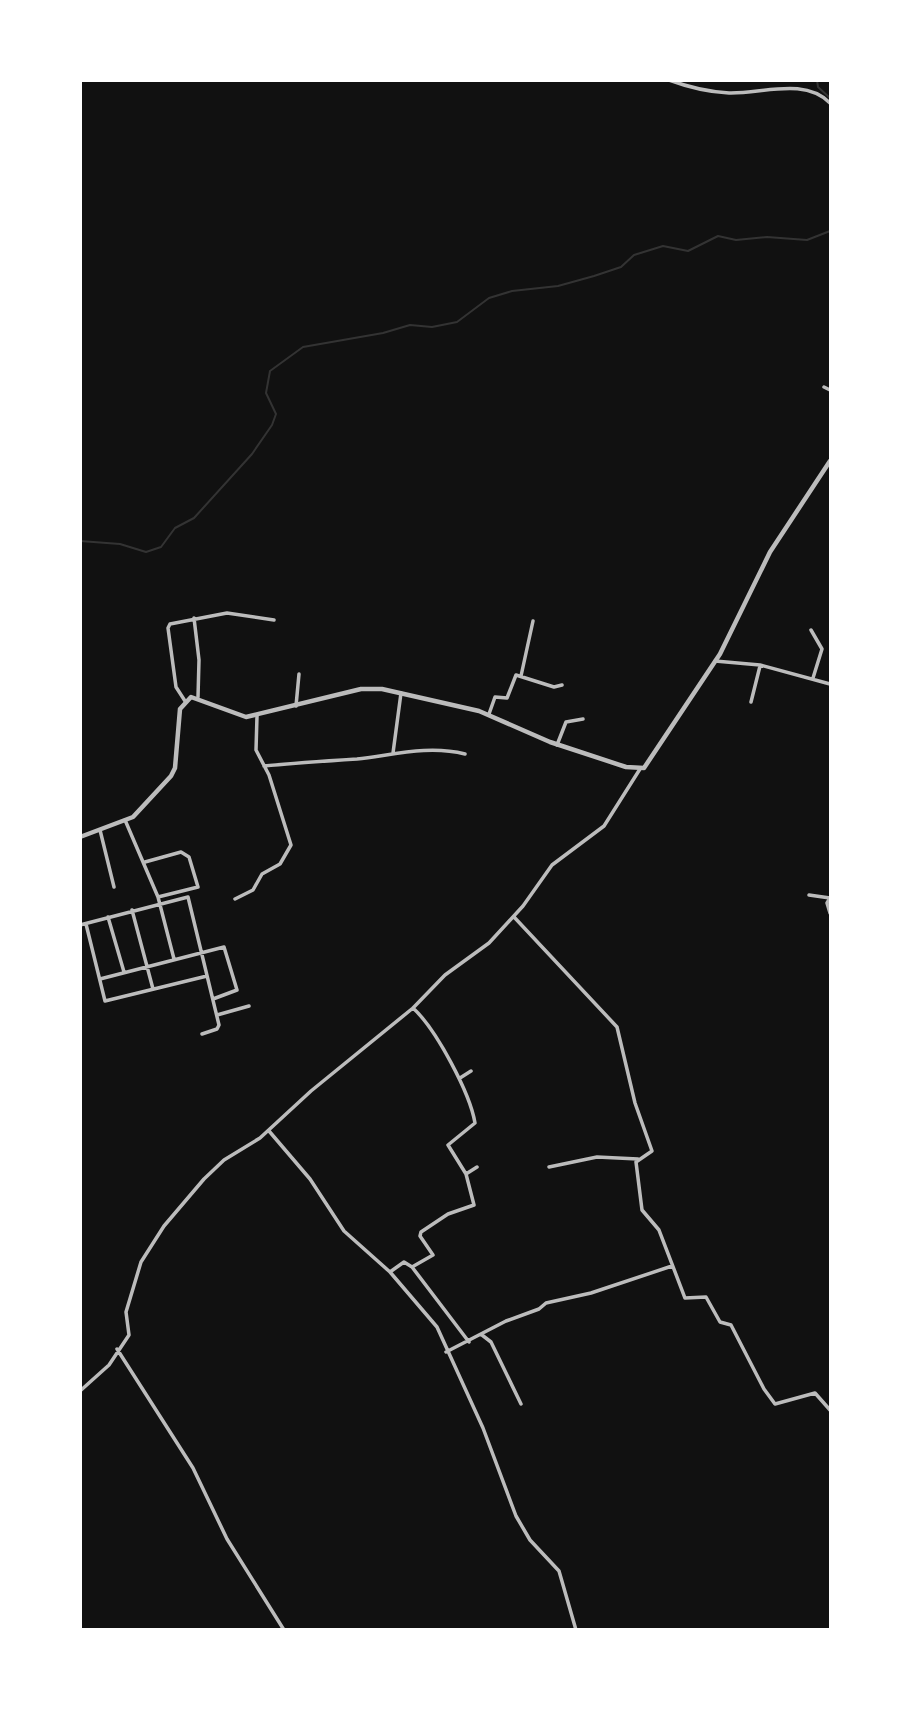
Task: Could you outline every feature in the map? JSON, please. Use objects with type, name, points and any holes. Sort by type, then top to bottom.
[{"type":"street","points":[[669,80],[729,93],[761,89],[813,90],[831,103]]},
{"type":"street","points":[[824,387],[831,390]]},
{"type":"street","points":[[80,1391],[108,1365],[130,1333],[125,1311],[135,1291],[135,1274],[164,1226],[219,1164],[268,1131],[311,1091],[413,1008],[445,975],[472,958],[514,917],[552,865],[604,826],[640,769],[649,764],[702,676],[715,661],[770,552],[831,461]]},
{"type":"street","points":[[185,701],[176,687],[173,648],[168,628],[175,621],[227,613],[274,620]]},
{"type":"street","points":[[194,618],[199,660],[198,696]]},
{"type":"street","points":[[521,676],[533,621]]},
{"type":"street","points":[[811,630],[822,649],[813,678]]},
{"type":"street","points":[[715,661],[760,665],[831,684]]},
{"type":"street","points":[[751,702],[760,665]]},
{"type":"street","points":[[296,706],[299,674]]},
{"type":"street","points":[[489,714],[494,698],[507,698],[515,676],[554,687],[562,685]]},
{"type":"street","points":[[80,837],[125,820],[141,810],[174,771],[179,715],[185,701],[198,696],[236,715],[257,716],[371,687],[489,714],[557,745],[640,769]]},
{"type":"street","points":[[393,753],[401,693]]},
{"type":"street","points":[[235,899],[253,890],[259,876],[280,864],[290,848],[289,833],[256,750],[257,716]]},
{"type":"street","points":[[557,745],[566,722],[583,719]]},
{"type":"street","points":[[264,766],[436,750],[464,754]]},
{"type":"street","points":[[125,820],[158,897],[174,958]]},
{"type":"street","points":[[100,830],[114,887]]},
{"type":"street","points":[[80,925],[175,900],[198,887],[187,853],[145,862]]},
{"type":"street","points":[[174,894],[175,900]]},
{"type":"street","points":[[158,897],[187,894]]},
{"type":"street","points":[[187,894],[217,1015],[217,1029],[202,1034]]},
{"type":"street","points":[[810,895],[831,898]]},
{"type":"street","points":[[831,898],[827,903],[831,913]]},
{"type":"street","points":[[132,910],[153,990]]},
{"type":"street","points":[[108,917],[124,972]]},
{"type":"street","points":[[514,917],[617,1027],[635,1103],[652,1151],[638,1159],[597,1157],[549,1167]]},
{"type":"street","points":[[86,924],[108,1002],[207,976]]},
{"type":"street","points":[[100,979],[201,951],[226,948],[236,983],[235,992],[213,999]]},
{"type":"street","points":[[217,1015],[250,1006]]},
{"type":"street","points":[[412,1267],[433,1255],[420,1236],[421,1232],[448,1214],[474,1205],[466,1174],[448,1145],[475,1124],[460,1078],[431,1026],[413,1008]]},
{"type":"street","points":[[460,1078],[471,1071]]},
{"type":"street","points":[[268,1131],[310,1179],[349,1237],[390,1272],[437,1327],[446,1352],[483,1428],[516,1516],[530,1540],[558,1568],[576,1629]]},
{"type":"street","points":[[638,1159],[642,1210],[658,1227],[685,1298],[706,1297],[720,1322],[731,1325],[764,1389],[775,1404],[815,1393],[831,1410]]},
{"type":"street","points":[[466,1174],[477,1167]]},
{"type":"street","points":[[390,1272],[404,1262],[412,1267],[469,1342]]},
{"type":"street","points":[[446,1352],[506,1321],[539,1309],[546,1303],[591,1293],[672,1266]]},
{"type":"street","points":[[482,1335],[491,1342],[522,1404]]},
{"type":"street","points":[[117,1349],[193,1468],[227,1539],[284,1629]]},
{"type":"waterway","points":[[817,80],[818,87],[830,98]]},
{"type":"waterway","points":[[80,541],[120,544],[146,552],[161,547],[175,528],[194,518],[252,454],[272,425],[276,414],[266,393],[270,371],[303,347],[383,333],[410,325],[432,327],[457,322],[489,298],[512,291],[558,286],[594,276],[621,267],[634,255],[663,246],[688,251],[718,236],[736,240],[767,237],[807,240],[830,231]]}]
